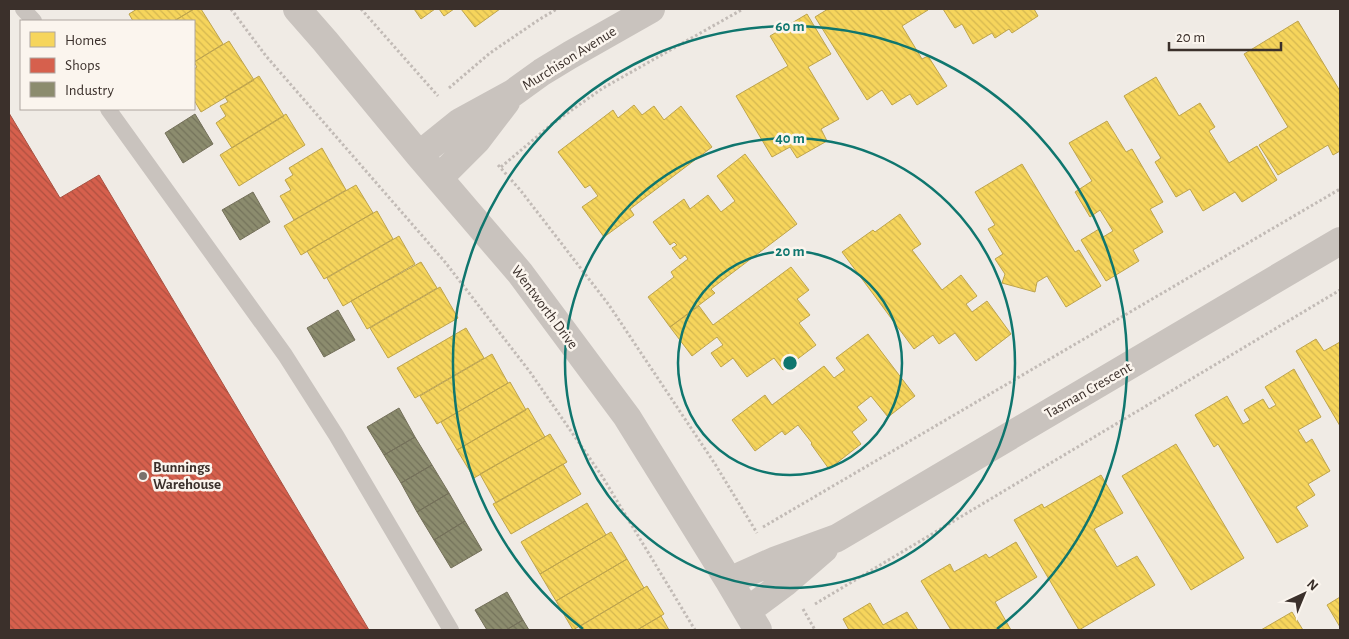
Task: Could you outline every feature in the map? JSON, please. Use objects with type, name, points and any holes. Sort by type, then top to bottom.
[{"type":"street","name":"Wentworth Drive","points":[[297,9],[419,156],[520,273],[627,417],[752,620]]},
{"type":"street","name":"Murchison Avenue","points":[[419,156],[468,131],[513,93],[542,72],[651,9]]},
{"type":"street","name":"Murchison Avenue","points":[[439,178],[468,131]]},
{"type":"street","name":"Tasman Crescent","points":[[729,581],[780,571],[1340,242]]},
{"type":"street","name":"Tasman Crescent","points":[[752,620],[780,571]]},
{"type":"lane","points":[[23,9],[33,20]]},
{"type":"lane","points":[[109,110],[285,355],[336,435],[451,630]]},
{"type":"path","points":[[231,9],[266,56],[445,262],[530,372],[602,476],[695,630]]},
{"type":"path","points":[[361,9],[521,191],[610,306],[715,464],[815,630]]},
{"type":"path","points":[[446,90],[490,53],[557,9]]},
{"type":"path","points":[[500,168],[552,124],[603,88],[743,9]]},
{"type":"path","points":[[756,531],[1340,189]]},
{"type":"path","points":[[804,611],[1340,290]]},
{"type":"building: Homes","points":[[137,9],[194,9],[176,20],[132,20],[129,14]]},
{"type":"building: Homes","points":[[194,9],[201,9],[223,44],[195,61],[195,20],[176,20]]},
{"type":"building: Homes","points":[[414,9],[435,9],[421,19]]},
{"type":"building: Homes","points":[[439,9],[454,9],[444,16]]},
{"type":"building: Homes","points":[[461,9],[500,9],[475,27]]},
{"type":"building: Homes","points":[[828,9],[927,9],[902,26],[922,59],[928,56],[947,86],[917,105],[910,94],[892,105],[882,90],[867,100],[815,17]]},
{"type":"building: Homes","points":[[943,9],[1034,9],[1038,16],[1012,33],[1009,29],[995,38],[992,33],[973,44],[962,24],[955,28]]},
{"type":"building: Homes","points":[[807,14],[831,54],[808,67],[839,119],[821,129],[827,141],[797,158],[790,147],[772,157],[736,96],[788,66],[770,36]]},
{"type":"building: Homes","points":[[1298,21],[1340,91],[1340,151],[1333,155],[1328,145],[1278,175],[1259,145],[1288,127],[1244,54]]},
{"type":"building: Homes","points":[[229,41],[254,80],[201,112],[195,102],[195,68],[197,67],[195,61]]},
{"type":"building: Homes","points":[[259,76],[284,116],[232,148],[216,123],[226,116],[220,106],[228,102],[225,97]]},
{"type":"building: Homes","points":[[1156,77],[1179,116],[1200,103],[1215,127],[1209,131],[1229,163],[1257,146],[1277,180],[1242,202],[1235,192],[1203,211],[1190,189],[1176,197],[1155,162],[1161,158],[1124,96]]},
{"type":"building: Homes","points":[[634,105],[642,115],[654,106],[664,120],[681,106],[712,147],[630,209],[634,215],[604,237],[582,207],[598,196],[590,185],[585,188],[558,152],[613,110],[618,118]]},
{"type":"building: Homes","points":[[286,114],[305,145],[239,186],[220,155]]},
{"type":"building: Homes","points":[[1107,121],[1126,152],[1132,149],[1163,202],[1150,209],[1163,232],[1133,250],[1139,261],[1106,281],[1081,240],[1099,229],[1103,237],[1113,231],[1100,210],[1090,217],[1075,192],[1092,181],[1069,143]]},
{"type":"building: Homes","points":[[322,148],[346,190],[294,220],[280,196],[291,190],[285,180],[293,175],[289,168]]},
{"type":"building: Homes","points":[[745,154],[797,224],[711,289],[715,293],[670,327],[648,297],[674,277],[671,272],[688,259],[685,255],[680,259],[672,248],[677,245],[674,242],[670,245],[653,222],[684,199],[690,209],[708,195],[721,212],[735,201],[717,176]]},
{"type":"building: Homes","points":[[1022,164],[1075,252],[1079,250],[1101,286],[1066,307],[1047,276],[1037,282],[1035,292],[1002,283],[1005,274],[995,259],[1003,254],[988,229],[995,225],[975,192]]},
{"type":"building: Homes","points":[[356,185],[373,213],[301,255],[284,226]]},
{"type":"building: Homes","points":[[377,211],[393,239],[324,279],[307,251]]},
{"type":"building: Homes","points":[[900,214],[921,244],[912,250],[942,290],[961,275],[977,296],[966,304],[972,312],[987,301],[1011,334],[976,361],[955,333],[939,344],[933,335],[914,349],[842,252]]},
{"type":"building: Homes","points":[[399,236],[415,264],[343,306],[327,278]]},
{"type":"building: Homes","points":[[421,262],[437,288],[367,329],[351,301]]},
{"type":"building: Homes","points":[[791,267],[809,290],[797,299],[810,315],[799,323],[816,345],[783,370],[774,358],[747,377],[733,358],[721,367],[711,353],[723,345],[717,337],[692,356],[670,327],[699,306],[713,325]]},
{"type":"building: Homes","points":[[440,287],[458,318],[388,358],[370,328]]},
{"type":"building: Homes","points":[[466,328],[484,358],[415,398],[397,368]]},
{"type":"building: Homes","points":[[868,334],[915,396],[888,417],[871,396],[857,407],[867,420],[852,432],[861,444],[829,469],[798,425],[785,435],[782,431],[755,451],[732,420],[765,395],[772,405],[824,366],[834,378],[845,370],[836,358]]},
{"type":"building: Homes","points":[[1316,339],[1324,351],[1340,342],[1340,426],[1296,351]]},
{"type":"building: Homes","points":[[492,354],[508,383],[437,424],[420,396]]},
{"type":"building: Homes","points":[[1294,369],[1321,417],[1298,430],[1306,443],[1312,439],[1330,471],[1308,484],[1315,495],[1296,507],[1308,526],[1277,543],[1218,444],[1214,447],[1195,415],[1227,396],[1243,424],[1250,420],[1244,410],[1263,399],[1269,409],[1276,405],[1265,387]]},
{"type":"building: Homes","points":[[510,382],[526,410],[457,450],[441,422]]},
{"type":"building: Homes","points":[[528,408],[545,437],[474,478],[457,450]]},
{"type":"building: Homes","points":[[550,434],[567,462],[496,503],[480,474]]},
{"type":"building: Homes","points":[[1176,444],[1244,558],[1191,590],[1122,476]]},
{"type":"building: Homes","points":[[563,464],[581,494],[511,534],[493,504]]},
{"type":"building: Homes","points":[[1101,475],[1123,513],[1094,529],[1117,567],[1137,556],[1155,585],[1079,630],[1014,520],[1042,504],[1044,508]]},
{"type":"building: Homes","points":[[587,503],[606,535],[540,574],[521,542]]},
{"type":"building: Homes","points":[[611,532],[627,559],[556,601],[540,574]]},
{"type":"building: Homes","points":[[1016,542],[1037,577],[995,602],[1011,630],[951,630],[921,581],[950,564],[954,572],[986,554],[989,558]]},
{"type":"building: Homes","points":[[627,559],[644,588],[573,630],[556,601]]},
{"type":"building: Homes","points":[[647,586],[664,614],[637,630],[581,630],[579,627]]},
{"type":"building: Homes","points":[[1340,597],[1340,627],[1327,605]]},
{"type":"building: Homes","points":[[870,603],[883,625],[907,612],[918,630],[849,630],[843,619]]},
{"type":"building: Homes","points":[[1292,612],[1303,630],[1261,630]]},
{"type":"building: Homes","points":[[661,616],[669,630],[637,630]]},
{"type":"building: Shops","name":"Bunnings Warehouse","points":[[9,113],[60,198],[99,175],[369,630],[9,630]]},
{"type":"building: Industry","points":[[195,114],[213,144],[183,163],[165,133]]},
{"type":"building: Industry","points":[[253,192],[270,222],[240,240],[222,210]]},
{"type":"building: Industry","points":[[338,310],[355,340],[324,357],[307,328]]},
{"type":"building: Industry","points":[[399,408],[415,437],[384,455],[367,427]]},
{"type":"building: Industry","points":[[415,437],[432,465],[401,483],[384,455]]},
{"type":"building: Industry","points":[[432,465],[449,493],[417,512],[401,483]]},
{"type":"building: Industry","points":[[449,493],[465,521],[434,540],[417,512]]},
{"type":"building: Industry","points":[[465,521],[482,550],[451,568],[434,540]]},
{"type":"building: Industry","points":[[507,592],[523,620],[506,630],[487,630],[475,610]]},
{"type":"building: Industry","points":[[523,620],[529,630],[506,630]]},
{"type":"place","name":"Bunnings Warehouse","points":[[143,476]]}]
